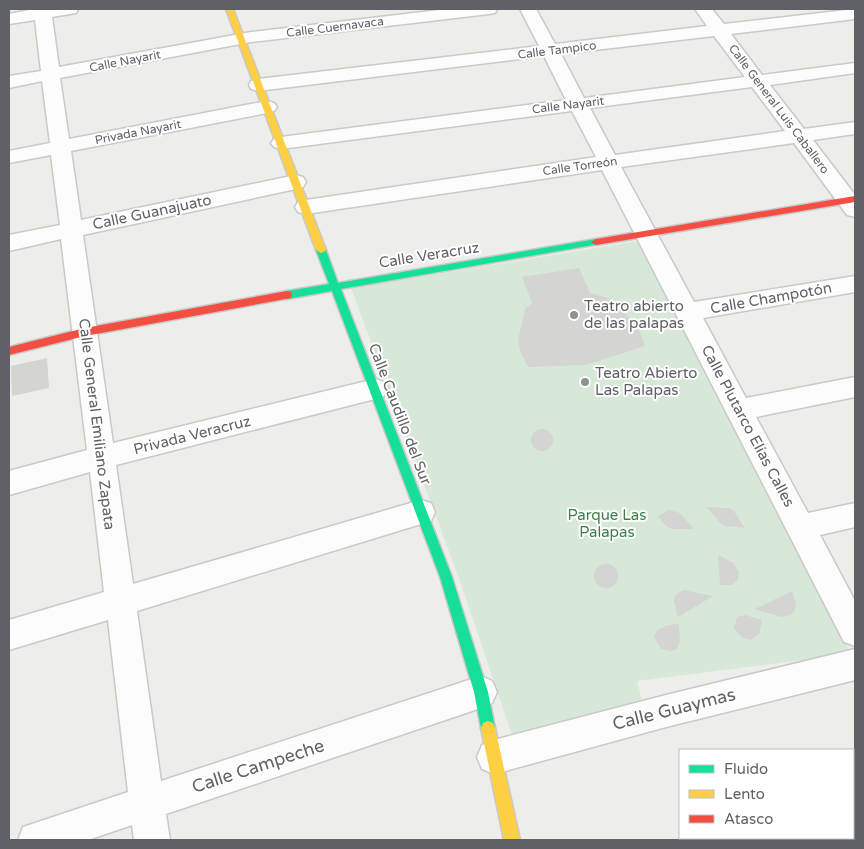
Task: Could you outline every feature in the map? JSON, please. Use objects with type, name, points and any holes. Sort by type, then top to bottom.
[{"type":"street","points":[[9,19],[42,11],[70,9]]},
{"type":"street","name":"Calle Caudillo del Sur","points":[[229,9],[306,207],[333,286],[375,390],[446,577],[481,692],[512,840]]},
{"type":"street","name":"Calle Cuernavaca","points":[[241,40],[489,9]]},
{"type":"street","name":"Calle Plutarco Elías Calles","points":[[528,9],[855,631]]},
{"type":"street","name":"Calle General Luis Caballero","points":[[703,9],[799,136],[853,203]]},
{"type":"street","name":"Calle General Emiliano Zapata","points":[[42,11],[152,840]]},
{"type":"street","name":"Calle Tampico","points":[[258,84],[855,14]]},
{"type":"street","name":"Calle Nayarit","points":[[9,82],[241,40]]},
{"type":"street","name":"Calle Nayarit","points":[[281,143],[855,68]]},
{"type":"street","name":"Privada Nayarit","points":[[9,157],[267,107]]},
{"type":"street","name":"Calle Torreón","points":[[306,207],[855,128]]},
{"type":"street","name":"Calle Guanajuato","points":[[9,243],[296,182]]},
{"type":"street","name":"Calle Veracruz","points":[[9,351],[85,332],[333,286],[646,234],[853,203]]},
{"type":"street","name":"Calle Champotón","points":[[688,312],[855,284]]},
{"type":"street","points":[[740,410],[855,387]]},
{"type":"street","name":"Privada Veracruz","points":[[9,483],[101,457],[375,390]]},
{"type":"street","points":[[9,635],[421,512]]},
{"type":"street","points":[[801,527],[855,515]]},
{"type":"street","name":"Calle Guaymas","points":[[494,757],[666,710],[855,664]]},
{"type":"street","name":"Calle Campeche","points":[[36,840],[481,692]]},
{"type":"green space","name":"Parque Las Palapas","points":[[639,241],[851,654],[637,681],[644,708],[512,735],[460,581],[351,288]]},
{"type":"building","name":"Teatro abierto de las palapas","points":[[579,268],[590,293],[607,298],[632,320],[640,332],[645,346],[586,365],[528,367],[520,351],[518,340],[525,309],[532,303],[522,277]]},
{"type":"building","points":[[47,358],[49,388],[12,396],[11,366]]},
{"type":"building","points":[[542,429],[550,432],[553,440],[550,448],[542,451],[534,448],[531,440],[534,432]]},
{"type":"building","points":[[707,507],[728,508],[734,511],[745,528],[725,526],[720,523]]},
{"type":"building","points":[[669,510],[680,513],[694,529],[672,529],[666,526],[658,516]]},
{"type":"building","points":[[718,555],[733,563],[739,571],[738,580],[732,585],[720,585]]},
{"type":"building","points":[[606,564],[611,565],[617,571],[617,581],[611,587],[606,588],[601,587],[595,581],[594,576],[595,571],[601,565]]},
{"type":"building","points":[[684,590],[713,596],[678,617],[674,598],[676,594]]},
{"type":"building","points":[[792,591],[796,604],[791,615],[781,617],[755,609]]},
{"type":"building","points":[[745,615],[762,620],[759,634],[751,640],[742,638],[734,628],[737,617]]},
{"type":"building","points":[[679,624],[680,641],[677,649],[670,651],[661,649],[654,637],[657,630],[668,625]]},
{"type":"traffic: fast","points":[[287,295],[596,242]]},
{"type":"traffic: fast","points":[[321,250],[446,577],[481,692],[488,728]]},
{"type":"traffic: slow","points":[[229,9],[321,250]]},
{"type":"traffic: slow","points":[[488,728],[512,840]]},
{"type":"traffic: jam","points":[[596,242],[855,199]]},
{"type":"traffic: jam","points":[[9,351],[85,332],[287,295]]},
{"type":"place","name":"Teatro abierto de las palapas","points":[[574,315]]},
{"type":"place","name":"Teatro Abierto Las Palapas","points":[[585,382]]}]
